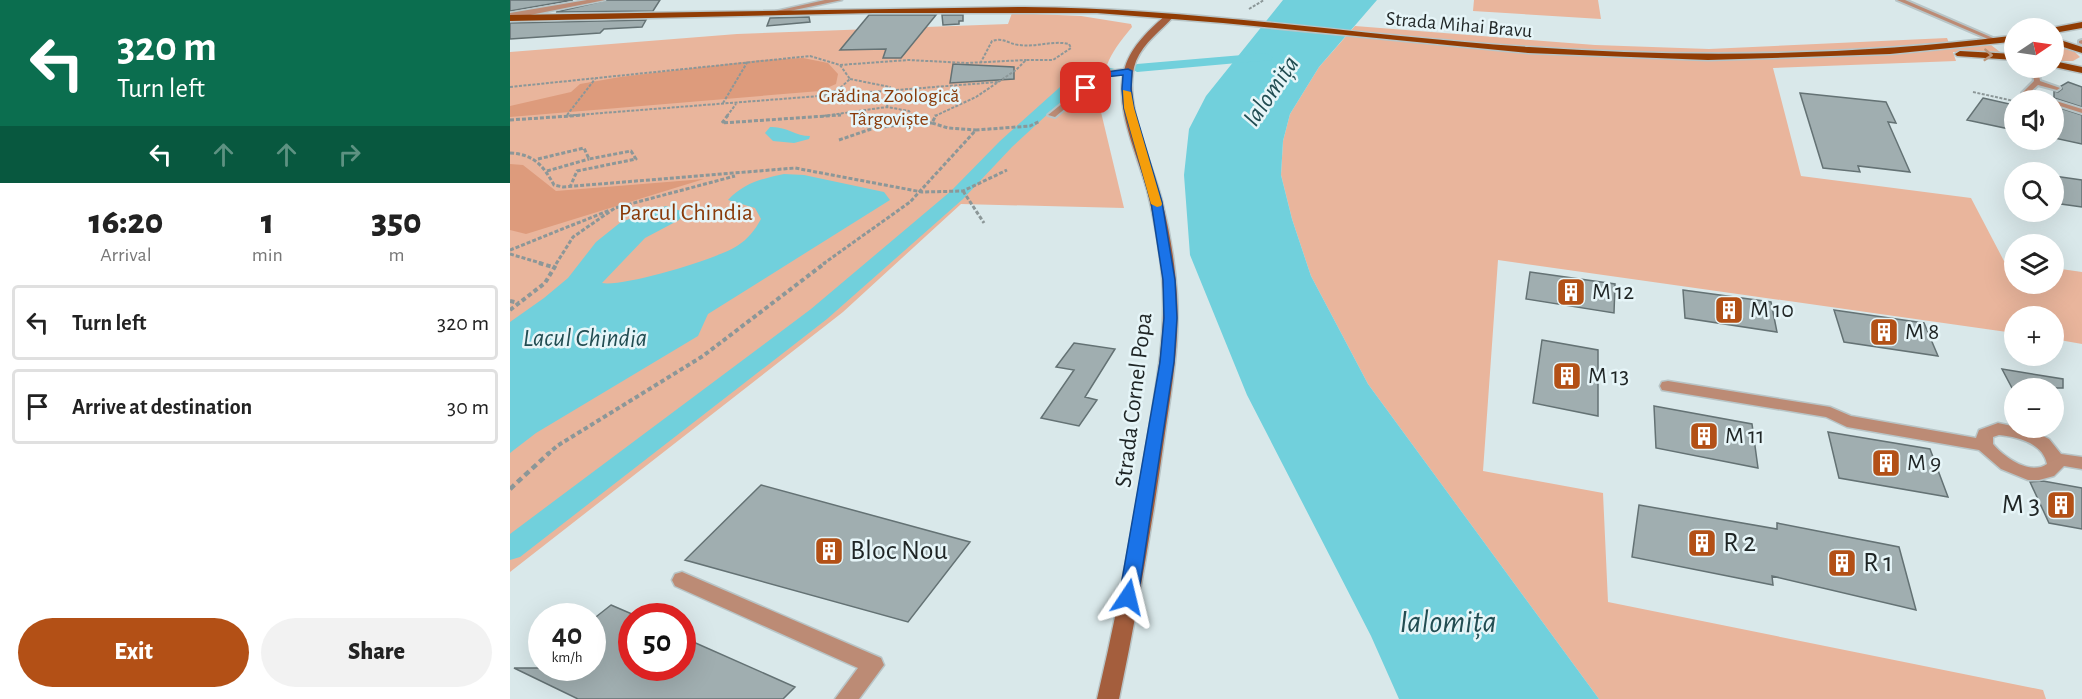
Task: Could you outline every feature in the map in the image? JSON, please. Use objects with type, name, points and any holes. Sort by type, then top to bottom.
[{"type":"main road","name":"Strada Mihai Bravu","points":[[510,17],[552,13],[1043,9],[1126,12],[1197,18],[1524,50],[1651,55],[1867,52],[2004,55]]},
{"type":"main road","points":[[1126,12],[1154,17],[1161,23],[1197,18]]},
{"type":"main road","name":"Strada Cornel Popa","points":[[1108,699],[1151,465],[1167,362],[1171,318],[1164,238],[1126,89],[1128,71],[1141,44],[1170,16]]},
{"type":"main road","points":[[2064,28],[2082,25]]},
{"type":"main road","name":"Strada Mihai Bravu","points":[[1867,52],[2004,40]]},
{"type":"main road","points":[[2064,44],[2082,49],[2082,41]]},
{"type":"main road","points":[[2064,64],[2082,64]]},
{"type":"main road","points":[[2064,66],[2082,70]]},
{"type":"street","points":[[552,13],[601,0]]},
{"type":"street","points":[[780,11],[838,0]]},
{"type":"street","points":[[1668,387],[1830,412],[1846,421],[1984,445]]},
{"type":"street","points":[[2056,459],[2056,466],[2052,471],[2026,472],[1996,458],[1984,445],[1983,439],[1990,431],[2009,430],[2043,444],[2056,459],[2082,463]]},
{"type":"street","points":[[682,580],[873,665],[846,699]]},
{"type":"lane","points":[[1900,0],[1997,41]]},
{"type":"lane","points":[[1052,115],[1102,74],[1128,71]]},
{"type":"lane","points":[[2028,90],[2038,78]]},
{"type":"lane","points":[[2037,82],[2057,88]]},
{"type":"lane","points":[[2064,105],[2082,111]]},
{"type":"path","points":[[510,87],[810,56],[840,65],[908,60],[981,62],[1053,60],[1071,48],[1069,44],[1059,42],[1017,45],[1007,39],[999,38],[992,41],[981,62]]},
{"type":"path","points":[[932,123],[936,114],[963,105],[998,82],[1017,73],[1026,60]]},
{"type":"path","points":[[723,104],[748,61]]},
{"type":"path","points":[[840,65],[850,79],[890,87],[887,107]]},
{"type":"path","points":[[567,116],[571,107],[597,78]]},
{"type":"path","points":[[821,97],[839,89],[850,79]]},
{"type":"path","points":[[510,120],[998,82]]},
{"type":"path","points":[[1972,92],[2004,99]]},
{"type":"path","points":[[736,103],[722,123],[838,115],[887,107],[909,111],[916,123]]},
{"type":"path","points":[[839,140],[874,129],[916,123],[932,123],[948,128],[976,130],[1030,126]]},
{"type":"path","points":[[510,489],[557,446],[703,356],[848,245],[922,192],[976,130]]},
{"type":"path","points":[[538,159],[584,148],[589,159]]},
{"type":"path","points":[[546,171],[589,159],[631,151],[636,159],[577,171],[570,187]]},
{"type":"path","points":[[510,153],[538,159],[554,185],[570,187],[795,168],[922,192],[963,191],[1007,170]]},
{"type":"path","points":[[510,252],[548,233],[615,208],[744,174]]},
{"type":"path","points":[[963,191],[984,223]]},
{"type":"path","points":[[510,310],[545,283],[573,237],[615,208]]},
{"type":"path","points":[[510,252],[556,268]]},
{"type":"path","points":[[510,301],[520,303]]},
{"type":"green space","points":[[1474,0],[1598,0],[1601,19],[1473,11]]},
{"type":"green space","name":"Parcul Chindia","points":[[1012,13],[1081,16],[1131,24],[1132,27],[1107,64],[1102,83],[1100,108],[1124,208],[961,204],[843,312],[510,572],[510,52],[737,34],[1008,24]]},
{"type":"green space","points":[[1355,26],[1595,45],[1709,49],[1947,38],[1951,48],[1991,45],[2004,55],[1953,52],[1956,61],[1773,68],[1801,176],[1971,198],[2004,261],[2004,294],[2064,294],[2064,269],[2082,272],[2082,344],[2064,341],[2064,306],[2004,306],[2004,332],[1498,260],[1483,471],[1603,493],[1608,602],[2043,690],[2046,699],[1599,699],[1368,384],[1311,276],[1292,219],[1281,175],[1283,141],[1290,114],[1319,67]]},
{"type":"green space","points":[[2064,47],[2073,50],[2080,57],[2073,61],[2064,61]]},
{"type":"shaded area","points":[[803,58],[828,63],[838,74],[836,84],[820,91],[510,117],[510,106],[571,92],[580,84],[761,60]]},
{"type":"shaded area","points":[[510,164],[523,165],[556,191],[704,179],[526,234],[510,230]]},
{"type":"water","name":"Ialomița","points":[[1283,0],[1377,0],[1319,67],[1290,114],[1283,141],[1281,175],[1292,219],[1311,276],[1368,384],[1599,699],[1399,699],[1371,636],[1247,395],[1190,255],[1184,175],[1189,129],[1206,96]]},
{"type":"water","points":[[770,127],[810,136],[809,139],[794,143],[773,141],[765,133]]},
{"type":"water","name":"Lacul Chindia","points":[[784,174],[804,175],[884,192],[890,200],[708,314],[698,336],[536,433],[510,453],[510,322],[568,278],[596,242],[621,222],[666,206],[684,212],[679,220],[645,238],[602,283],[630,281],[670,271],[711,258],[737,246],[751,234],[761,219],[755,208],[728,200],[740,189],[753,182]]},
{"type":"building","points":[[510,0],[573,0],[510,11]]},
{"type":"building","points":[[607,0],[660,0],[653,11],[556,12]]},
{"type":"building","points":[[869,15],[936,15],[901,58],[883,58],[886,49],[840,50]]},
{"type":"building","points":[[942,15],[963,15],[963,21],[959,21],[959,24],[943,25]]},
{"type":"building","points":[[809,17],[810,22],[767,26],[770,18]]},
{"type":"building","points":[[646,20],[642,27],[604,29],[600,33],[510,39],[510,23]]},
{"type":"building","points":[[953,64],[1014,67],[1014,79],[950,83]]},
{"type":"building","points":[[2068,82],[2082,87],[2082,107],[2064,101],[2064,90],[2061,90],[2061,86]]},
{"type":"building","points":[[1800,93],[1886,102],[1896,123],[1888,122],[1910,172],[1858,166],[1860,172],[1823,168]]},
{"type":"building","points":[[1983,98],[2004,103],[2004,128],[1967,120]]},
{"type":"building","points":[[2064,109],[2082,115],[2082,144],[2064,140]]},
{"type":"building","points":[[2064,177],[2082,180],[2082,207],[2064,204]]},
{"type":"building","name":"M 12","points":[[1530,272],[1615,284],[1614,313],[1526,299]]},
{"type":"building","name":"M 10","points":[[1683,290],[1771,302],[1777,332],[1685,318]]},
{"type":"building","name":"M 8","points":[[1834,310],[1924,323],[1938,356],[1844,342]]},
{"type":"building","name":"M 13","points":[[1542,340],[1598,350],[1598,416],[1533,403]]},
{"type":"building","points":[[1074,343],[1115,349],[1085,397],[1097,400],[1079,426],[1041,418],[1074,370],[1056,367]]},
{"type":"building","points":[[2002,369],[2057,378],[2007,378]]},
{"type":"building","name":"M 11","points":[[1654,406],[1752,424],[1758,468],[1656,448]]},
{"type":"building","name":"M 9","points":[[1828,432],[1930,449],[1948,497],[1839,478]]},
{"type":"building","name":"M 3","points":[[2043,481],[2082,488],[2082,529],[2049,523],[2030,482]]},
{"type":"building","name":"Bloc Nou","points":[[761,485],[970,542],[908,622],[685,560]]},
{"type":"building","points":[[1639,505],[1777,529],[1777,523],[1899,547],[1916,610],[1772,576],[1773,585],[1632,557]]},
{"type":"building","points":[[611,605],[618,608],[618,681],[696,681],[696,643],[795,687],[783,699],[578,699],[541,681],[606,681],[606,609]]},
{"type":"building","points":[[514,668],[528,668],[528,675]]},
{"type":"waterway","points":[[1137,68],[1266,57]]},
{"type":"waterway","points":[[510,549],[819,314],[957,195],[1006,144],[1084,73],[1110,72]]},
{"type":"slow traffic","points":[[1126,92],[1157,204]]},
{"type":"place","name":"M 12","points":[[1571,292]]},
{"type":"place","name":"M 10","points":[[1729,310]]},
{"type":"place","name":"M 8","points":[[1884,332]]},
{"type":"place","name":"M 13","points":[[1567,376]]},
{"type":"place","name":"M 11","points":[[1704,436]]},
{"type":"place","name":"M 9","points":[[1886,463]]},
{"type":"place","name":"M 3","points":[[2061,505]]},
{"type":"place","name":"R 2","points":[[1702,543]]},
{"type":"place","name":"Bloc Nou","points":[[829,551]]},
{"type":"place","name":"R 1","points":[[1842,563]]},
{"type":"route","points":[[1086,88],[1102,74],[1128,71],[1126,89],[1129,108],[1157,202],[1169,280],[1171,318],[1167,362],[1128,597]]},
{"type":"park label","name":"Grădina Zoologică Târgoviște","points":[[889,108]]}]
